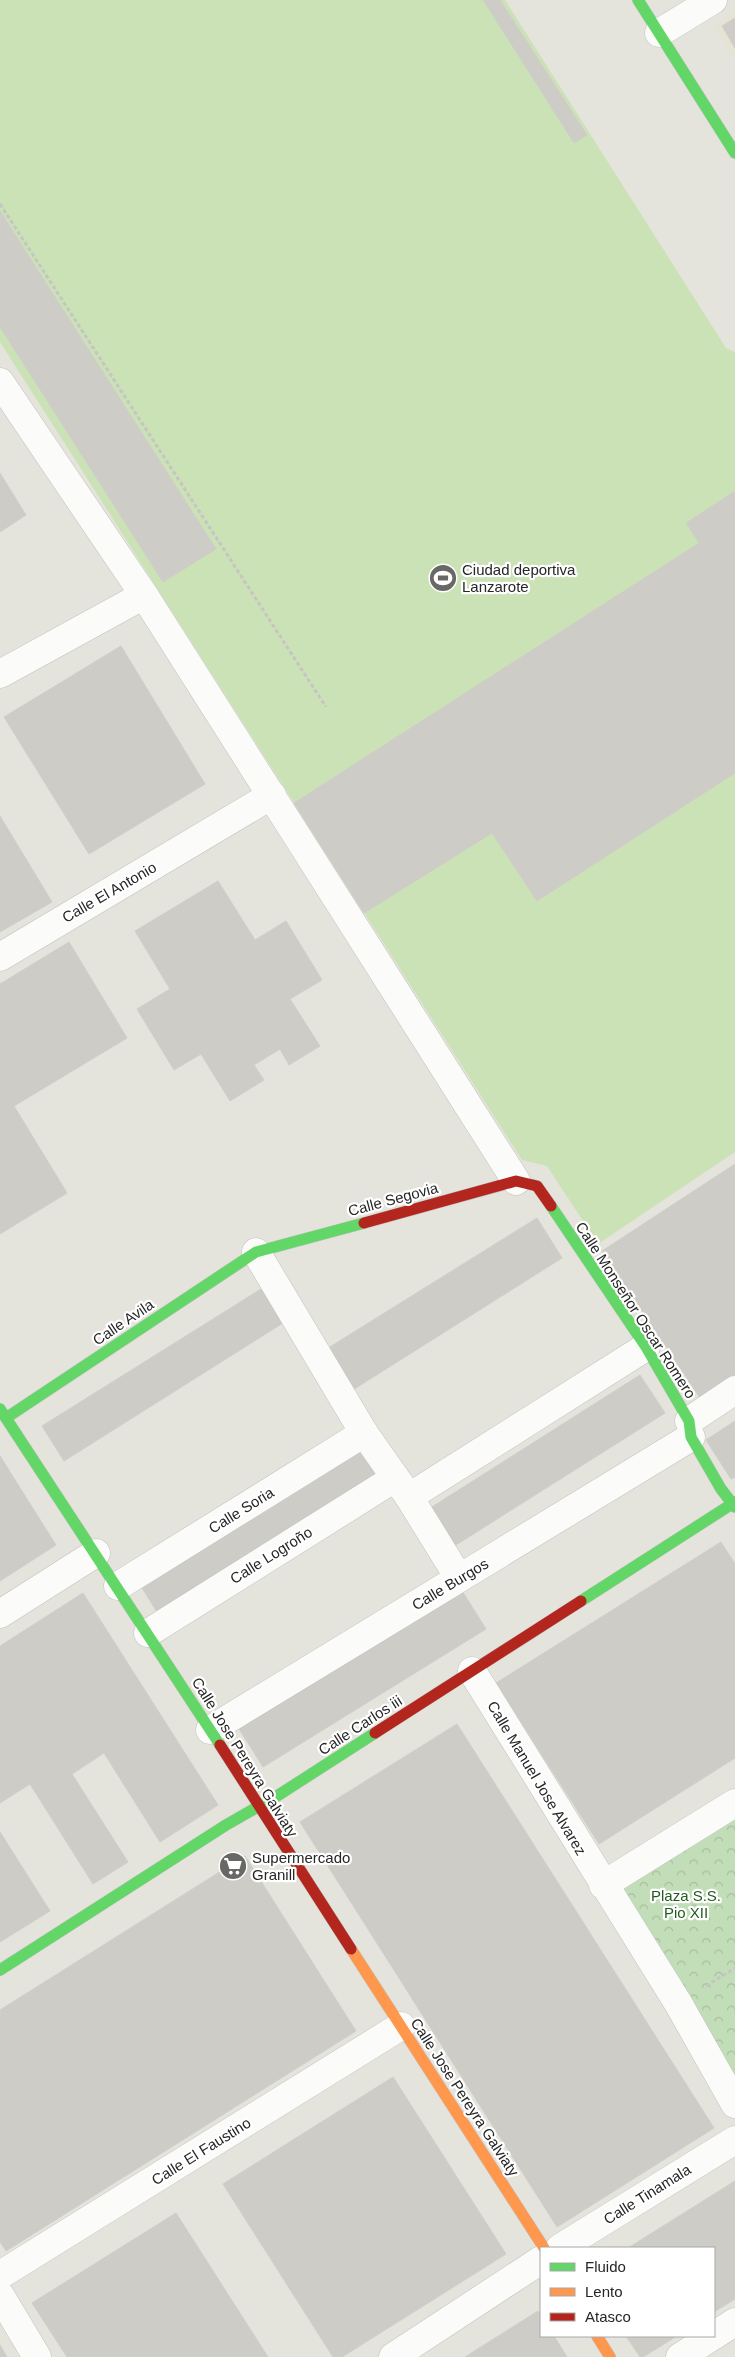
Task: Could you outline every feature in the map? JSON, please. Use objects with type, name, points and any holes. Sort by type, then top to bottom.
[{"type":"street","points":[[638,0],[735,153]]},
{"type":"street","points":[[660,33],[713,0]]},
{"type":"street","points":[[0,382],[144,595],[272,795],[527,1183]]},
{"type":"street","points":[[0,674],[144,595]]},
{"type":"street","name":"Calle El Antonio","points":[[0,956],[272,795]]},
{"type":"street","name":"Calle Segovia","points":[[256,1252],[527,1183]]},
{"type":"street","name":"Calle Monseñor Oscar Romero","points":[[527,1183],[646,1347],[690,1429],[734,1504]]},
{"type":"street","points":[[256,1252],[364,1433],[402,1487],[459,1578]]},
{"type":"street","name":"Calle Avila","points":[[3,1413],[256,1252]]},
{"type":"street","name":"Calle Logroño","points":[[148,1632],[646,1347]]},
{"type":"street","name":"Calle Burgos","points":[[210,1730],[459,1578],[690,1429],[735,1390]]},
{"type":"street","name":"Calle Jose Pereyra Galviaty","points":[[3,1413],[148,1632],[543,2247]]},
{"type":"street","name":"Calle Soria","points":[[118,1586],[364,1433]]},
{"type":"street","name":"Calle Carlos iii","points":[[0,1970],[259,1805],[277,1796],[734,1504]]},
{"type":"street","points":[[0,1614],[96,1553]]},
{"type":"street","name":"Calle Manuel Jose Alvarez","points":[[472,1671],[603,1885]]},
{"type":"street","points":[[735,1803],[603,1885],[678,2003],[735,2104]]},
{"type":"street","name":"Calle El Faustino","points":[[0,2275],[401,2026]]},
{"type":"street","name":"Calle Tinamala","points":[[562,2247],[735,2140]]},
{"type":"street","points":[[393,2357],[540,2261]]},
{"type":"street","points":[[0,2295],[37,2357]]},
{"type":"street","points":[[715,2335],[735,2322]]},
{"type":"street","points":[[598,2337],[610,2357]]},
{"type":"street","points":[[680,2357],[711,2337]]},
{"type":"path","points":[[0,204],[326,707]]},
{"type":"shaded area","points":[[735,13],[735,58],[714,26]]},
{"type":"green space","name":"Ciudad deportiva Lanzarote","points":[[0,0],[505,0],[726,348],[735,352],[735,1152],[598,1244],[547,1166],[522,1160],[0,342]]},
{"type":"green space","name":"Plaza S.S. Pio XII","points":[[735,1814],[735,2079],[618,1887]]},
{"type":"building","points":[[483,0],[500,0],[587,135],[574,143]]},
{"type":"building","points":[[735,18],[735,48],[722,26]]},
{"type":"building","points":[[0,211],[216,549],[163,582],[0,327]]},
{"type":"building","points":[[0,473],[26,515],[0,532]]},
{"type":"building","points":[[735,491],[735,773],[537,901],[492,833],[364,913],[294,803],[699,543],[686,523]]},
{"type":"building","points":[[121,646],[205,784],[89,854],[4,717]]},
{"type":"building","points":[[0,816],[52,902],[0,932]]},
{"type":"building","points":[[218,881],[255,940],[286,921],[322,980],[290,999],[320,1046],[289,1065],[280,1049],[254,1065],[264,1080],[230,1101],[201,1054],[174,1070],[137,1009],[170,989],[135,931]]},
{"type":"building","points":[[69,942],[127,1038],[14,1106],[67,1193],[0,1234],[0,984]]},
{"type":"building","points":[[735,1164],[735,1375],[700,1398],[602,1251]]},
{"type":"building","points":[[537,1218],[562,1258],[351,1391],[325,1350]]},
{"type":"building","points":[[261,1289],[283,1323],[64,1461],[42,1426]]},
{"type":"building","points":[[640,1375],[665,1413],[448,1550],[424,1512]]},
{"type":"building","points":[[735,1421],[735,1477],[731,1479],[706,1440]]},
{"type":"building","points":[[357,1445],[381,1483],[162,1620],[139,1583]]},
{"type":"building","points":[[0,1456],[56,1545],[0,1581]]},
{"type":"building","points":[[721,1542],[735,1564],[735,1758],[599,1844],[496,1683]]},
{"type":"building","points":[[459,1586],[486,1629],[263,1767],[236,1724]]},
{"type":"building","points":[[83,1593],[218,1805],[160,1842],[104,1753],[72,1774],[128,1862],[93,1884],[30,1784],[0,1803],[0,1646]]},
{"type":"building","points":[[457,1724],[714,2128],[557,2227],[300,1822]]},
{"type":"building","points":[[0,1832],[50,1911],[0,1942]]},
{"type":"building","points":[[245,1856],[356,2031],[6,2251],[0,2242],[0,2010]]},
{"type":"building","points":[[393,2077],[506,2254],[342,2357],[333,2357],[223,2184]]},
{"type":"building","points":[[735,2181],[735,2299],[715,2311],[715,2247],[630,2247]]},
{"type":"building","points":[[176,2213],[268,2357],[67,2357],[32,2303]]},
{"type":"building","points":[[538,2311],[540,2314],[540,2337],[555,2337],[567,2357],[465,2357]]},
{"type":"building","points":[[627,2337],[675,2337],[643,2357],[640,2357]]},
{"type":"building","points":[[0,2345],[7,2357],[0,2357]]},
{"type":"traffic: fast","points":[[638,0],[735,153]]},
{"type":"traffic: fast","points":[[551,1206],[646,1347],[689,1421],[691,1437],[721,1489],[735,1507]]},
{"type":"traffic: fast","points":[[6,1418],[256,1252],[364,1223]]},
{"type":"traffic: fast","points":[[0,1409],[220,1745]]},
{"type":"traffic: fast","points":[[581,1601],[735,1502]]},
{"type":"traffic: fast","points":[[0,1970],[226,1825],[277,1796],[375,1733]]},
{"type":"traffic: slow","points":[[351,1949],[543,2247]]},
{"type":"traffic: slow","points":[[598,2337],[610,2357]]},
{"type":"traffic: jam","points":[[364,1223],[516,1181],[537,1186],[551,1206]]},
{"type":"traffic: jam","points":[[375,1733],[581,1601]]},
{"type":"traffic: jam","points":[[220,1745],[351,1949]]},
{"type":"place","name":"Ciudad deportiva Lanzarote","points":[[443,578]]},
{"type":"place","name":"Supermercado Granill","points":[[233,1866]]}]
